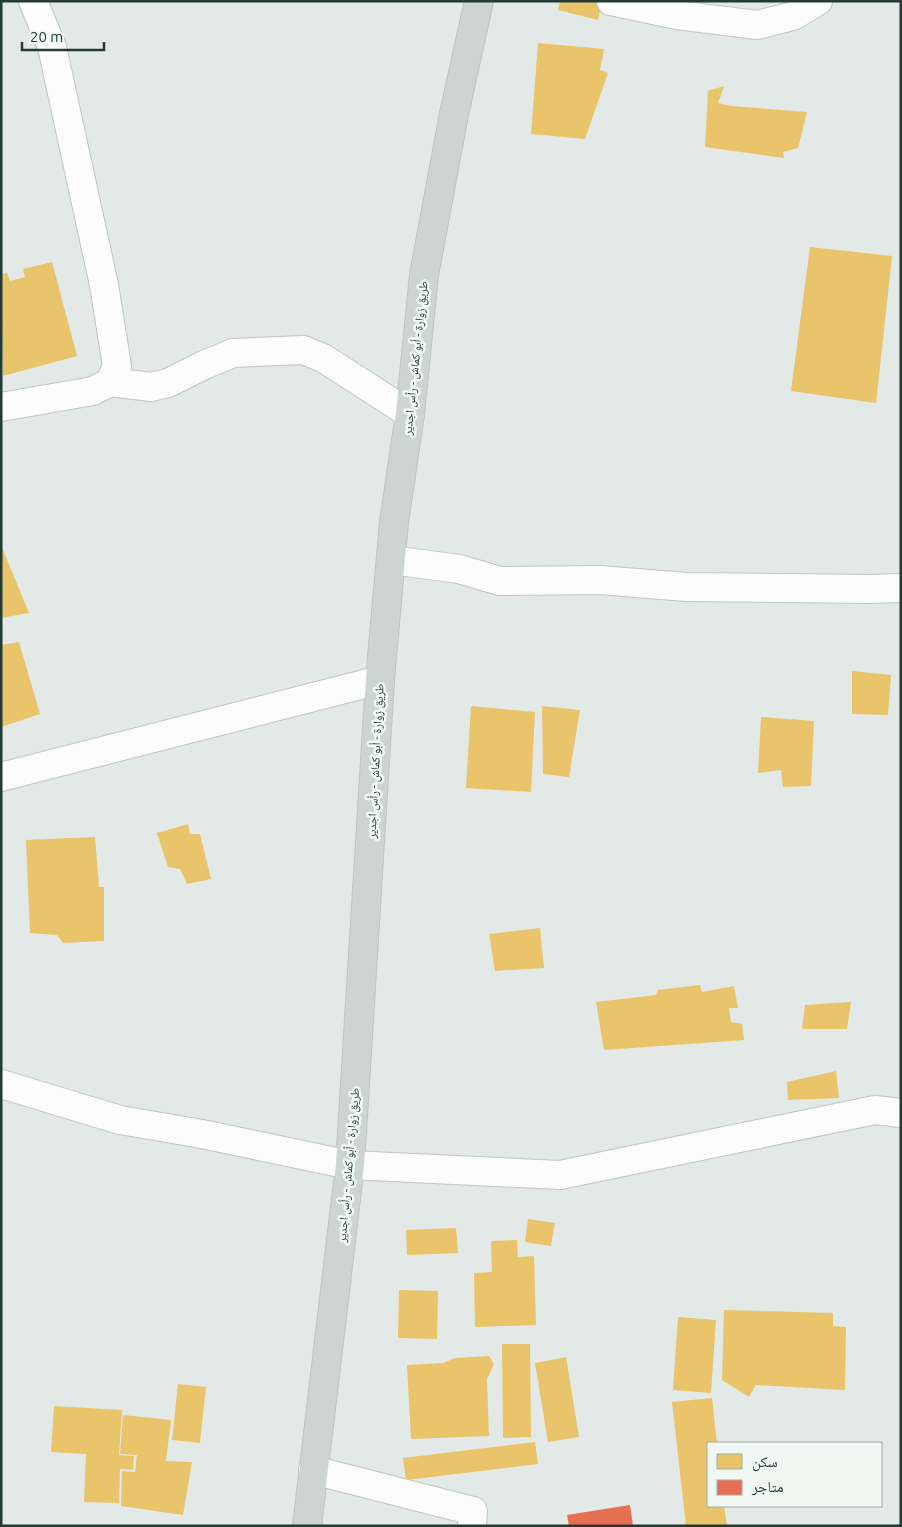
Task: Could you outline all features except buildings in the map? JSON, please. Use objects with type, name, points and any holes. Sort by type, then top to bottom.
[{"type":"main road","name":"طريق زوارة - أبو كماش - رأس اجدير","points":[[307,1526],[350,1165],[380,680],[394,522],[410,414],[424,275],[454,114],[479,1]]},
{"type":"street","points":[[33,1],[52,47],[104,285],[117,366],[110,382]]},
{"type":"street","points":[[610,1],[677,15],[757,25],[793,16],[818,1]]},
{"type":"street","points":[[1,407],[93,391],[110,382],[152,387],[168,383],[204,364],[233,353],[303,350],[323,358],[410,414]]},
{"type":"street","points":[[391,560],[459,569],[500,582],[600,580],[696,587],[861,590],[901,588]]},
{"type":"street","points":[[1,777],[380,680]]},
{"type":"street","points":[[1,1084],[120,1120],[202,1134],[350,1165],[560,1175],[875,1110],[901,1113]]},
{"type":"street","points":[[313,1470],[473,1511],[472,1526]]}]
